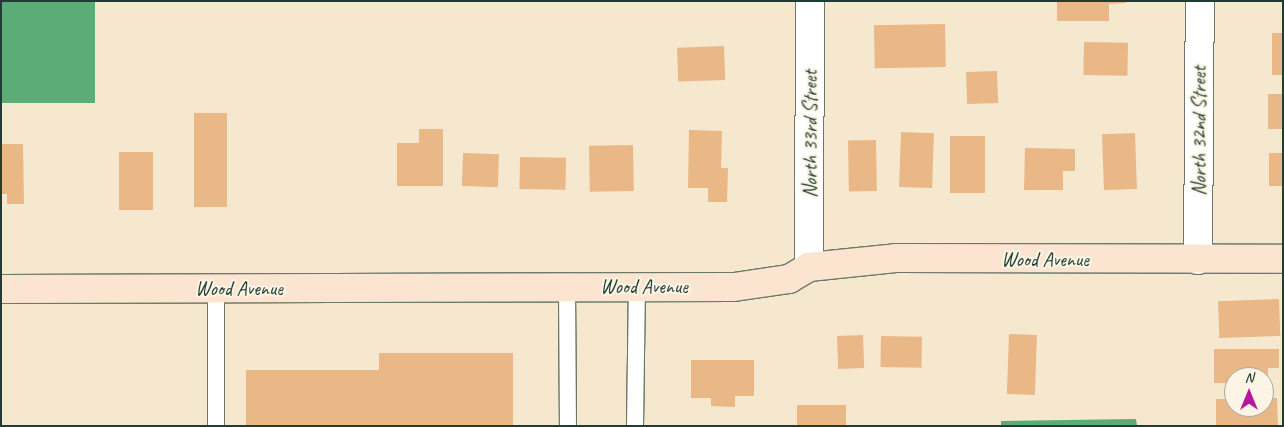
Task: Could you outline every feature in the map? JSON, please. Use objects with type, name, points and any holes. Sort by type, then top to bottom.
[{"type":"street","name":"North 33rd Street","points":[[810,1],[810,267]]},
{"type":"street","name":"North 32nd Street","points":[[1198,260],[1200,1]]},
{"type":"street","name":"Wood Avenue","points":[[1,289],[734,286],[789,279],[810,267],[896,258],[1283,259]]},
{"type":"lane","points":[[635,426],[637,285]]},
{"type":"lane","points":[[567,287],[568,426]]},
{"type":"lane","points":[[216,288],[216,426]]},
{"type":"green space","points":[[1,1],[95,1],[95,103],[1,103]]},
{"type":"green space","points":[[1136,419],[1137,426],[1001,426],[1001,421]]},
{"type":"building","points":[[1057,1],[1126,1],[1126,3],[1109,4],[1109,21],[1057,21]]},
{"type":"building","points":[[945,24],[946,67],[875,68],[874,25]]},
{"type":"building","points":[[1272,33],[1283,33],[1283,75],[1272,75]]},
{"type":"building","points":[[1084,42],[1128,43],[1127,76],[1083,75]]},
{"type":"building","points":[[724,46],[725,80],[678,82],[677,48]]},
{"type":"building","points":[[997,71],[998,103],[967,104],[966,72]]},
{"type":"building","points":[[1268,94],[1283,94],[1283,129],[1268,129]]},
{"type":"building","points":[[194,113],[227,113],[227,207],[194,207]]},
{"type":"building","points":[[419,129],[443,129],[443,186],[397,186],[397,143],[419,143]]},
{"type":"building","points":[[689,130],[722,131],[721,168],[728,168],[727,202],[708,202],[708,188],[688,188]]},
{"type":"building","points":[[901,132],[934,133],[932,188],[899,187]]},
{"type":"building","points":[[1135,133],[1137,189],[1104,190],[1102,134]]},
{"type":"building","points":[[950,136],[985,136],[985,193],[950,193]]},
{"type":"building","points":[[848,140],[876,140],[877,191],[849,191]]},
{"type":"building","points":[[1,144],[23,144],[24,204],[7,204],[7,194],[1,194]]},
{"type":"building","points":[[633,145],[634,191],[590,192],[589,146]]},
{"type":"building","points":[[1025,148],[1075,149],[1075,171],[1063,171],[1063,190],[1024,190]]},
{"type":"building","points":[[119,152],[153,152],[153,210],[119,210]]},
{"type":"building","points":[[463,153],[499,154],[498,187],[462,186]]},
{"type":"building","points":[[1269,153],[1283,153],[1283,186],[1269,186]]},
{"type":"building","points":[[520,157],[566,158],[565,190],[519,189]]},
{"type":"building","points":[[1279,299],[1280,336],[1219,338],[1218,301]]},
{"type":"building","points":[[1009,334],[1037,335],[1035,395],[1007,394]]},
{"type":"building","points":[[863,335],[864,368],[838,369],[837,336]]},
{"type":"building","points":[[881,336],[922,337],[921,368],[880,367]]},
{"type":"building","points":[[1214,349],[1279,349],[1279,368],[1224,367],[1224,383],[1214,383]]},
{"type":"building","points":[[379,353],[513,353],[513,426],[246,426],[246,370],[379,370]]},
{"type":"building","points":[[691,360],[754,360],[754,396],[735,396],[735,407],[711,406],[711,398],[691,398]]},
{"type":"building","points":[[1274,398],[1277,398],[1278,426],[1216,426],[1216,399],[1224,399],[1224,417],[1274,417]]},
{"type":"building","points":[[797,405],[846,405],[846,426],[797,426]]}]
